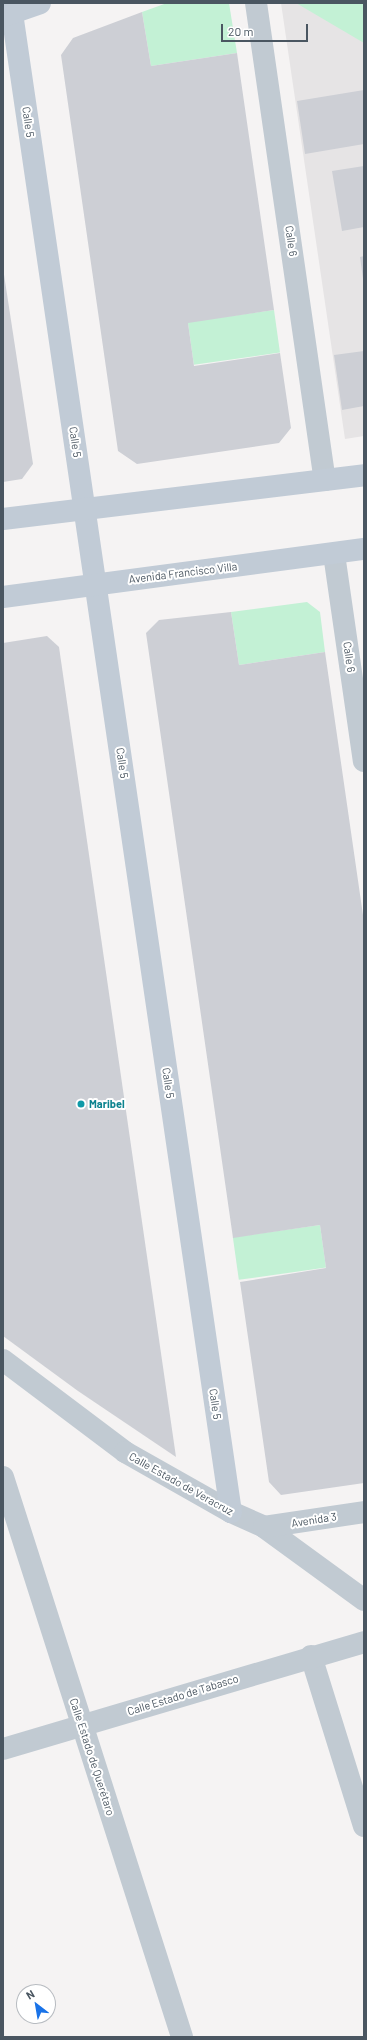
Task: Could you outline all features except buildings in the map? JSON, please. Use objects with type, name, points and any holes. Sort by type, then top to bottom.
[{"type":"street","points":[[7,15],[40,3]]},
{"type":"street","name":"Calle 6","points":[[256,3],[325,480]]},
{"type":"street","name":"Calle 5","points":[[7,15],[85,509],[231,1512]]},
{"type":"street","points":[[3,519],[364,475]]},
{"type":"street","name":"Avenida Francisco Villa","points":[[3,596],[364,549]]},
{"type":"street","name":"Calle 6","points":[[334,554],[364,761]]},
{"type":"street","name":"Calle Estado de Veracruz","points":[[3,1360],[125,1452],[231,1512],[264,1528],[364,1600]]},
{"type":"street","name":"Calle Estado de Querétaro","points":[[3,1477],[81,1726],[182,2037]]},
{"type":"street","name":"Avenida 3","points":[[264,1528],[364,1512]]},
{"type":"street","name":"Calle Estado de Tabasco","points":[[3,1749],[311,1656],[364,1642]]},
{"type":"street","points":[[311,1656],[364,1826]]},
{"type":"shaded area","points":[[281,3],[364,3],[364,436],[345,439]]},
{"type":"green space","points":[[167,3],[229,3],[237,53],[151,66],[142,12]]},
{"type":"green space","points":[[296,3],[364,3],[364,43]]},
{"type":"green space","points":[[274,310],[280,353],[194,365],[188,322]]},
{"type":"green space","points":[[307,602],[320,612],[325,652],[239,665],[231,612]]},
{"type":"green space","points":[[320,1225],[326,1268],[239,1280],[233,1237]]},
{"type":"place","name":"Maribel","points":[[81,1104]]}]
